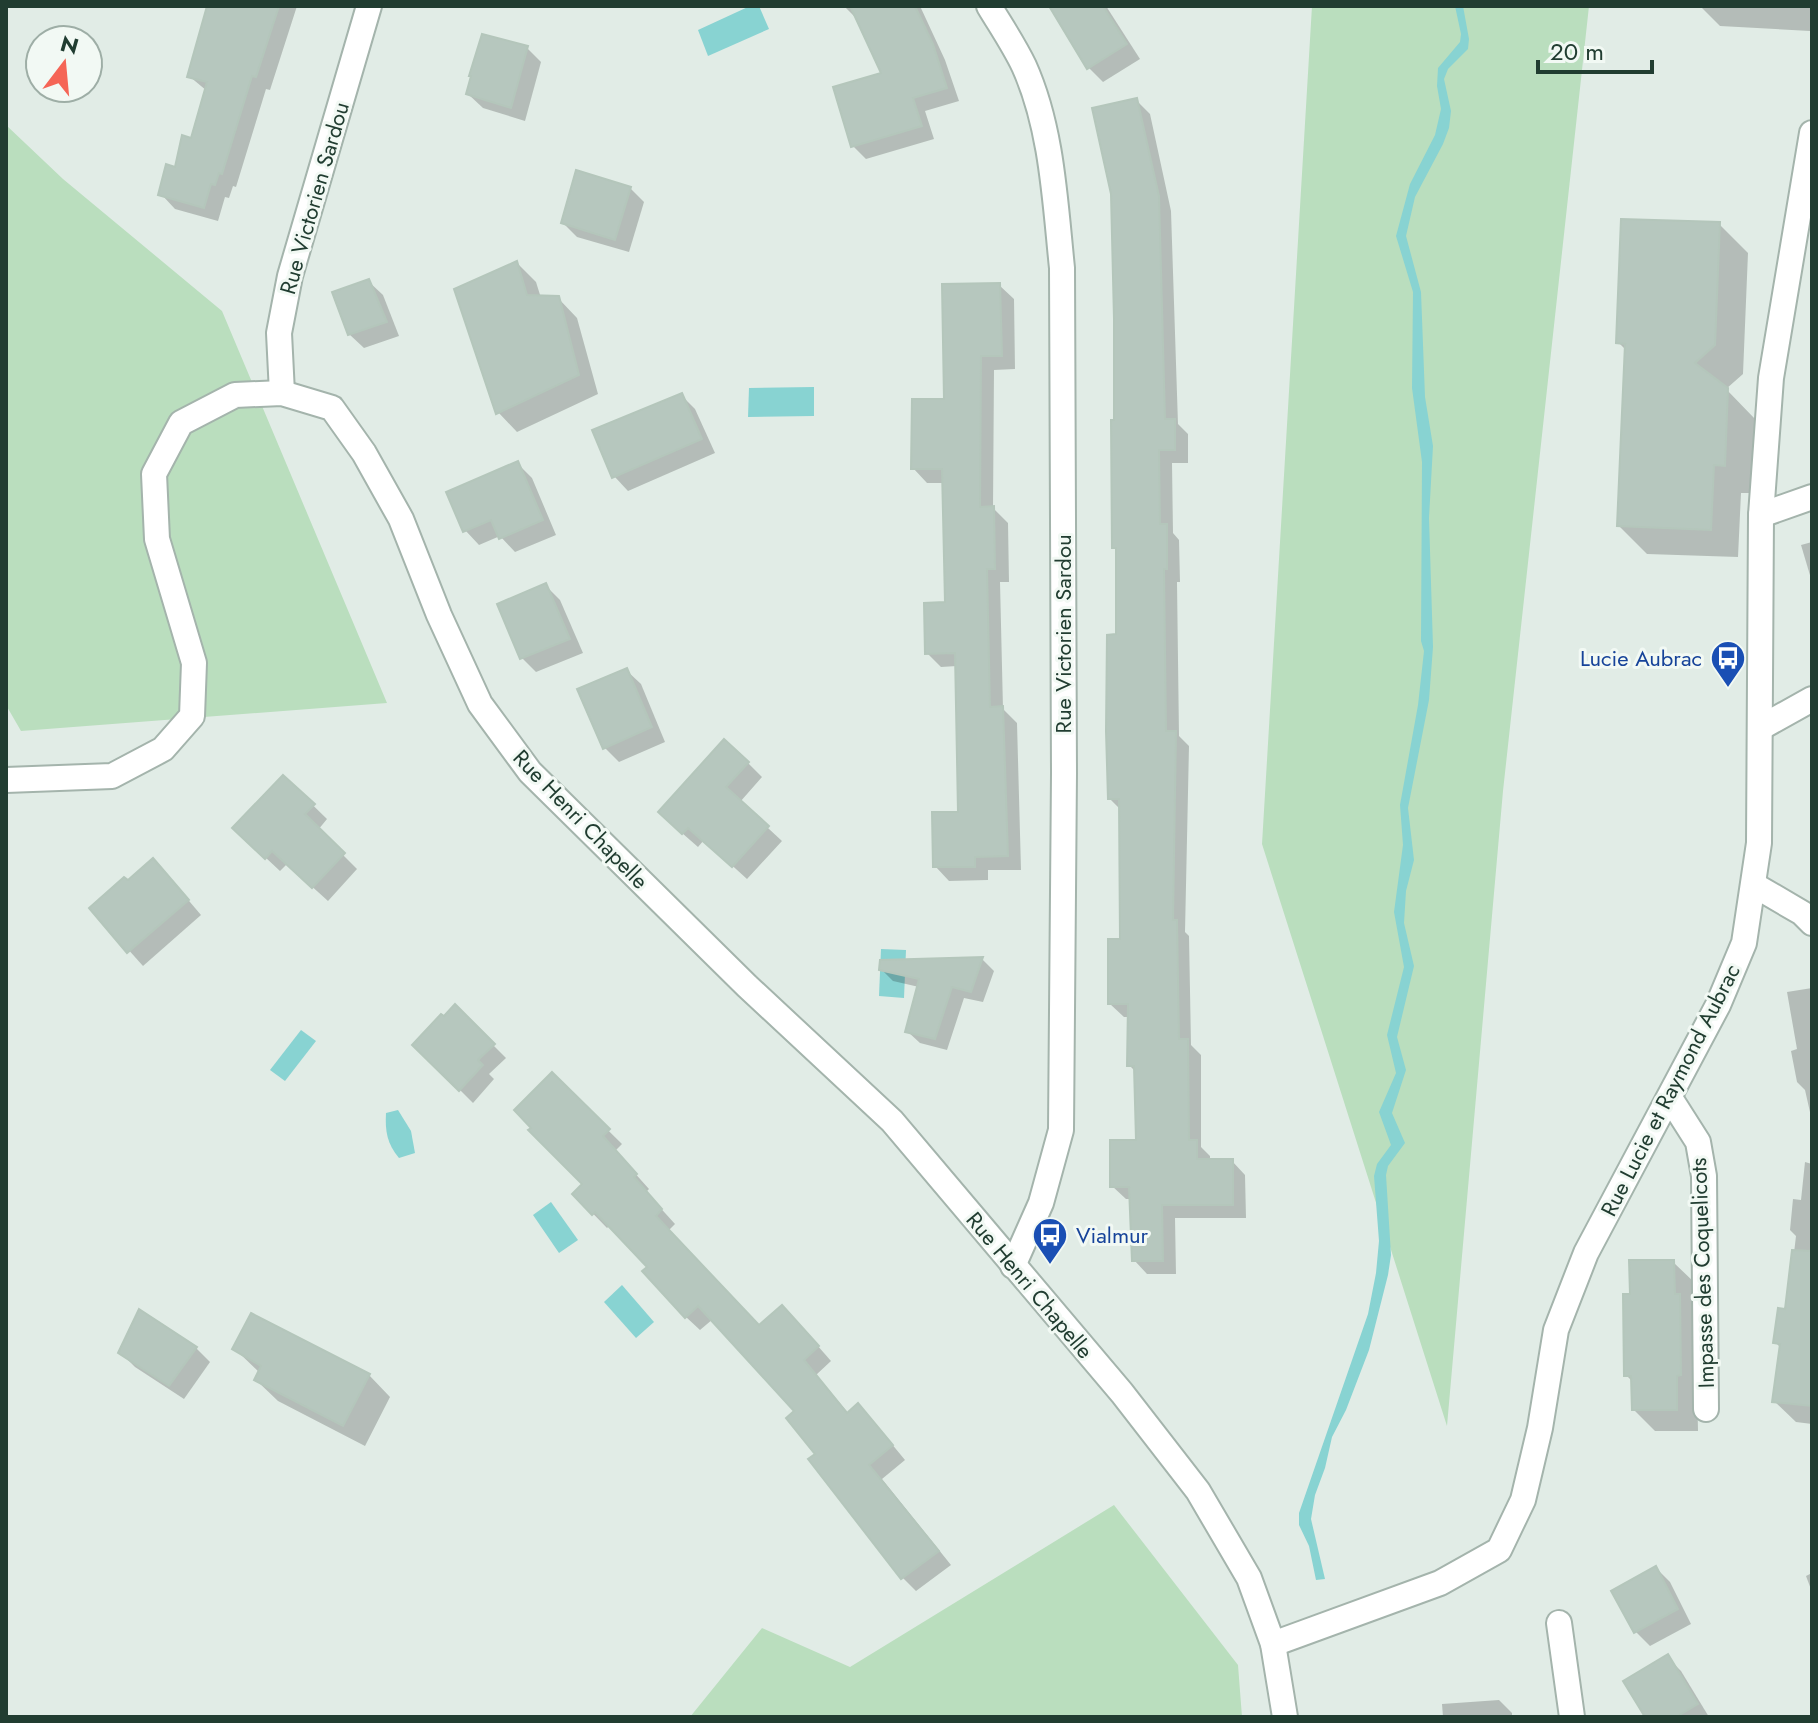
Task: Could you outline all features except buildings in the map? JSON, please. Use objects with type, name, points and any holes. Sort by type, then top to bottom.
[{"type":"street","name":"Rue Victorien Sardou","points":[[282,393],[279,333],[290,276],[369,6]]},
{"type":"street","name":"Rue Victorien Sardou","points":[[989,6],[1024,67],[1043,126],[1055,192],[1062,268],[1064,788],[1061,1130],[1041,1203],[1013,1266]]},
{"type":"street","name":"Rue Lucie et Raymond Aubrac","points":[[1273,1644],[1440,1583],[1499,1550],[1523,1500],[1540,1428],[1556,1330],[1586,1253],[1718,1005],[1744,943],[1759,843],[1761,515],[1771,378],[1812,133]]},
{"type":"street","name":"Rue Henri Chapelle","points":[[6,780],[112,776],[163,749],[192,716],[194,663],[157,539],[154,474],[181,423],[235,395],[282,393],[332,408],[364,453],[401,519],[439,615],[480,704],[530,772],[747,986],[892,1121],[1122,1393],[1198,1491],[1249,1578],[1273,1644],[1285,1717]]},
{"type":"street","points":[[1761,515],[1812,497]]},
{"type":"street","points":[[1760,728],[1812,699]]},
{"type":"street","points":[[1754,885],[1802,913],[1812,923]]},
{"type":"street","name":"Impasse des Coquelicots","points":[[1670,1098],[1698,1142],[1704,1176],[1706,1409]]},
{"type":"street","points":[[1559,1623],[1572,1717]]},
{"type":"green space","points":[[1312,6],[1589,6],[1503,791],[1447,1426],[1262,844]]},
{"type":"green space","points":[[6,125],[63,179],[222,311],[387,703],[21,731],[6,705]]},
{"type":"green space","points":[[1114,1505],[1238,1665],[1242,1717],[690,1717],[762,1628],[850,1667]]},
{"type":"water","points":[[750,6],[759,6],[769,29],[708,56],[698,30]]},
{"type":"water","points":[[1455,6],[1463,6],[1468,49],[1448,69],[1444,79],[1451,111],[1449,128],[1415,197],[1406,236],[1421,292],[1425,397],[1433,446],[1429,518],[1433,647],[1429,700],[1408,808],[1414,860],[1406,891],[1404,923],[1414,966],[1397,1037],[1406,1070],[1392,1113],[1405,1143],[1388,1166],[1386,1175],[1391,1255],[1369,1350],[1332,1437],[1315,1495],[1311,1519],[1325,1579],[1316,1580],[1309,1546],[1299,1525],[1299,1513],[1368,1314],[1376,1273],[1379,1241],[1374,1176],[1377,1164],[1391,1145],[1379,1112],[1396,1073],[1387,1035],[1404,967],[1394,912],[1403,845],[1400,805],[1424,651],[1421,641],[1422,462],[1412,388],[1413,292],[1396,236],[1410,184],[1435,135],[1441,109],[1438,68],[1460,42]]},
{"type":"water","points":[[814,387],[814,416],[748,417],[749,388]]},
{"type":"water","points":[[881,949],[906,950],[904,998],[879,996]]},
{"type":"water","points":[[301,1030],[316,1041],[285,1081],[270,1070]]},
{"type":"water","points":[[398,1110],[411,1131],[415,1153],[399,1158],[389,1142],[386,1120],[386,1113]]},
{"type":"water","points":[[551,1202],[578,1240],[559,1253],[533,1215]]},
{"type":"water","points":[[622,1285],[654,1322],[636,1338],[604,1302]]},
{"type":"place","name":"Lucie Aubrac","points":[[1728,689]]},
{"type":"place","name":"Vialmur","points":[[1050,1266]]}]
